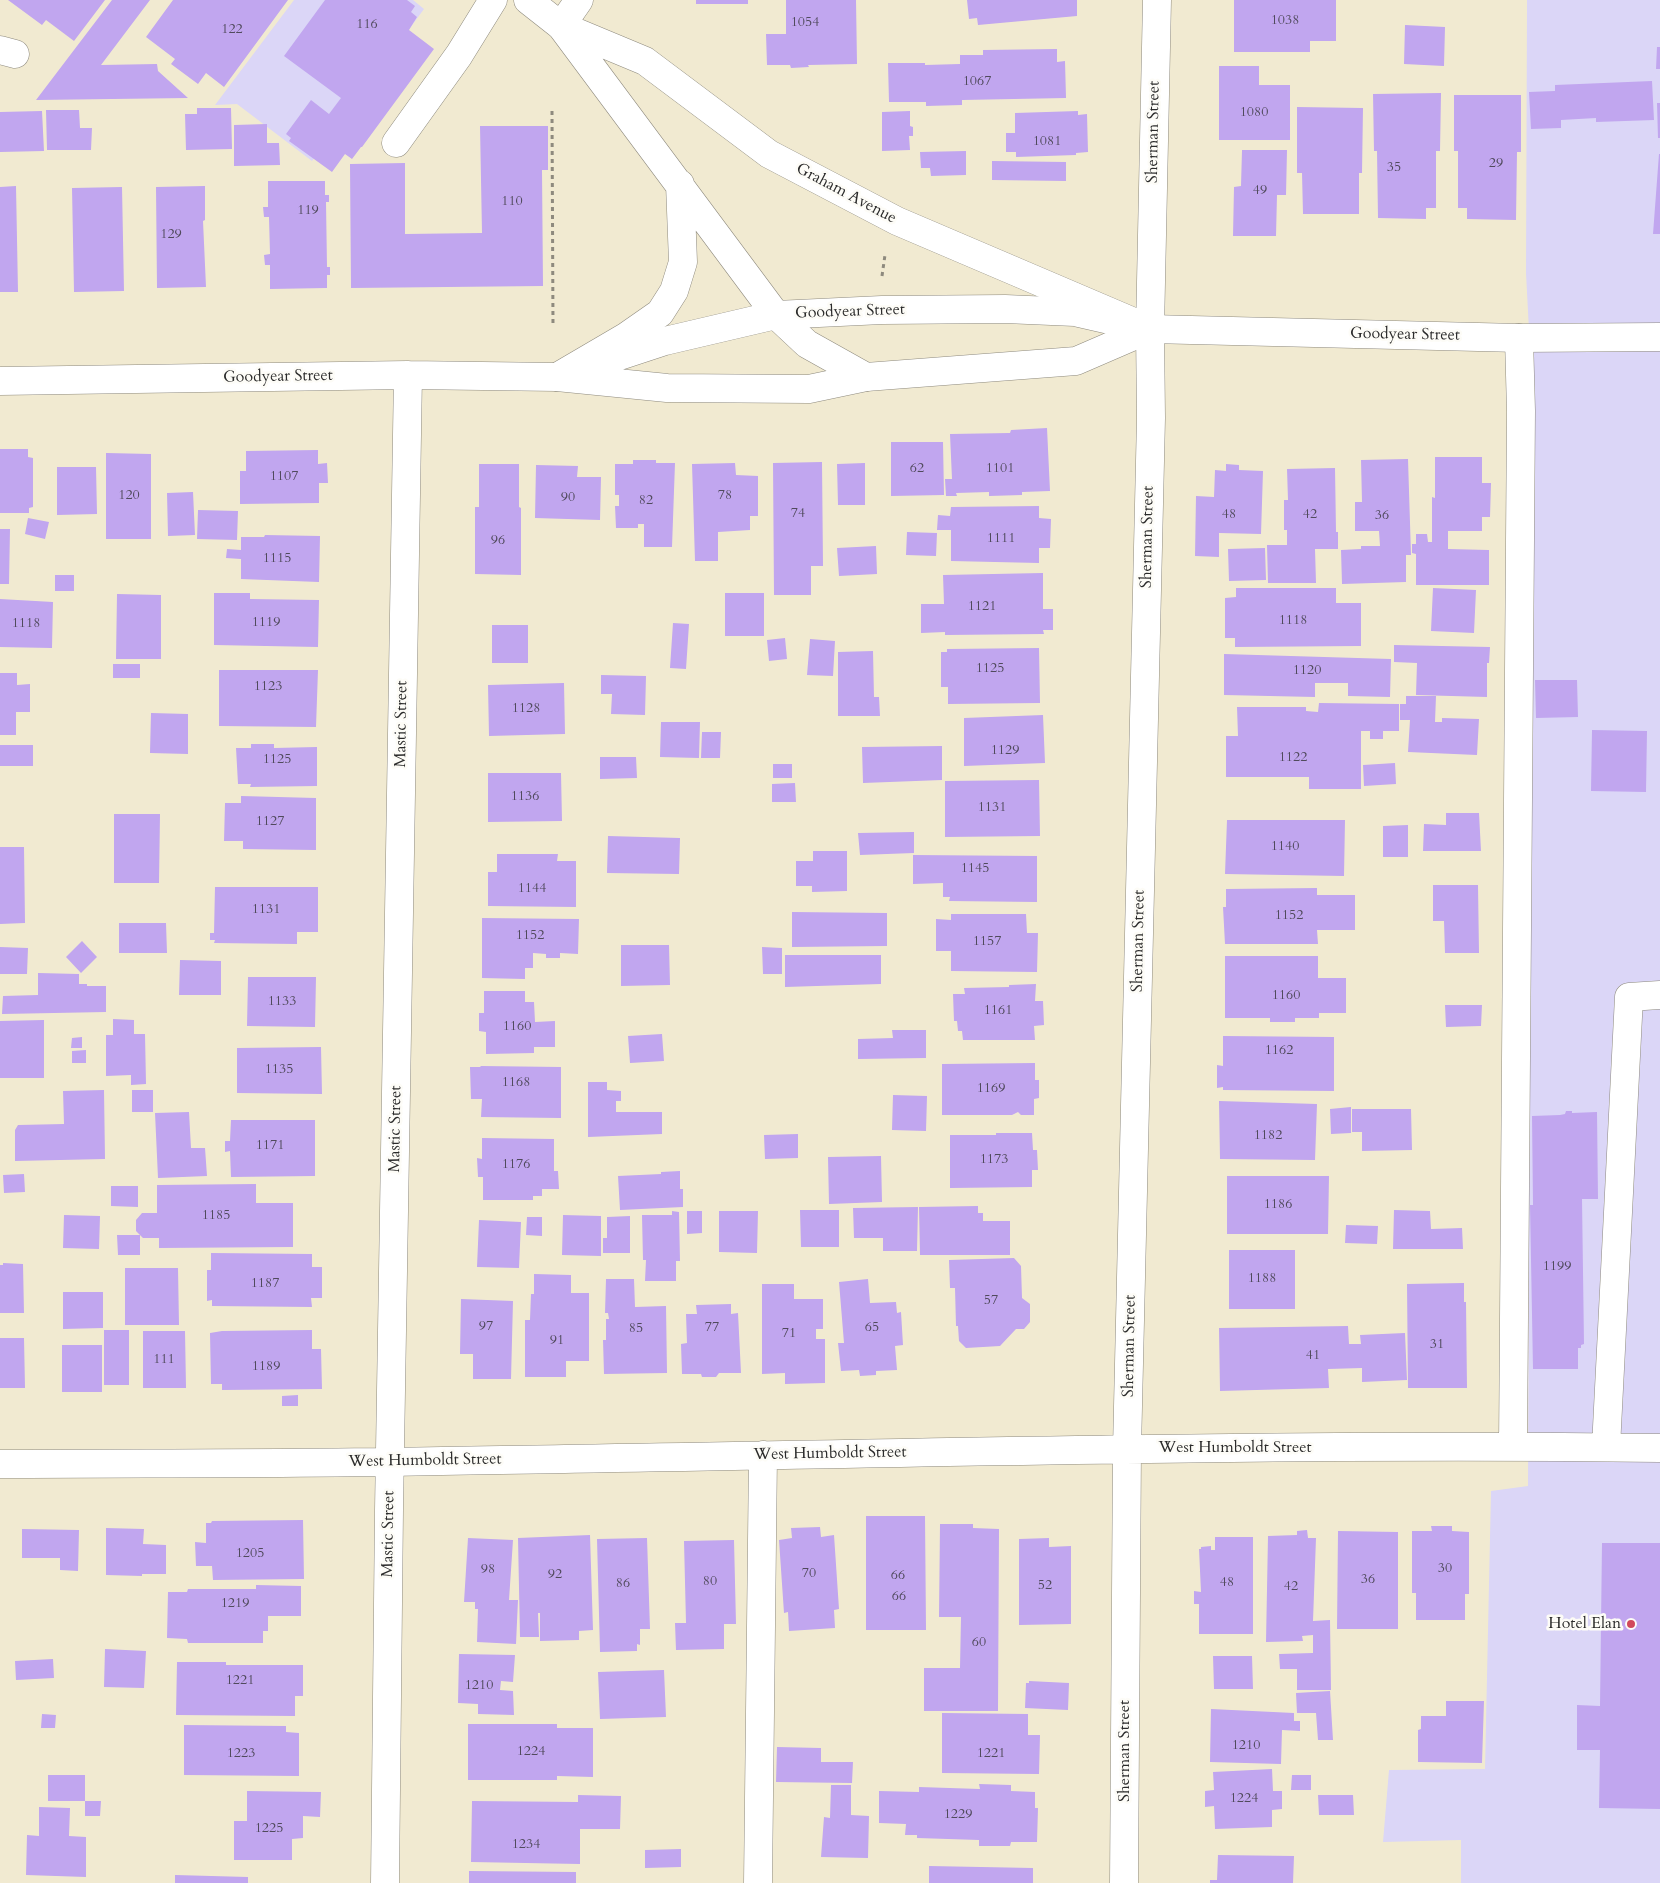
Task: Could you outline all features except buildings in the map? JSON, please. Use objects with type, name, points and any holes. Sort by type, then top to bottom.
[{"type":"street","points":[[396,143],[459,55],[493,0]]},
{"type":"street","name":"Graham Avenue","points":[[528,0],[562,26],[645,61],[769,154],[897,221],[1150,329]]},
{"type":"street","points":[[562,26],[580,0]]},
{"type":"street","name":"Sherman Street","points":[[1124,1883],[1127,1449],[1151,418],[1150,329],[1157,0]]},
{"type":"street","name":"Graham Avenue","points":[[562,26],[776,315],[807,344],[866,377]]},
{"type":"street","points":[[557,377],[627,336],[660,313],[674,290],[683,262],[680,184]]},
{"type":"street","name":"Goodyear Street","points":[[557,377],[665,341],[776,315],[882,310],[1005,309],[1075,312],[1150,329],[1519,338],[1660,337]]},
{"type":"street","name":"Goodyear Street","points":[[0,382],[408,375],[557,377],[666,388],[808,389],[866,377],[1076,361],[1150,329]]},
{"type":"street","points":[[1513,1446],[1521,420],[1519,338]]},
{"type":"street","name":"Mastic Street","points":[[385,1883],[408,375]]},
{"type":"street","points":[[1606,1447],[1629,997],[1660,996]]},
{"type":"street","name":"West Humboldt Street","points":[[0,1464],[390,1462],[1127,1449],[1513,1446],[1660,1448]]},
{"type":"street","points":[[758,1883],[763,1455]]},
{"type":"path","points":[[552,111],[553,327]]},
{"type":"path","points":[[882,276],[886,249]]},
{"type":"shaded area","points":[[294,0],[413,0],[424,9],[312,161],[237,104],[215,105]]},
{"type":"shaded area","points":[[1527,0],[1660,0],[1660,1883],[1461,1883],[1461,1840],[1383,1842],[1389,1770],[1485,1769],[1491,1491],[1528,1486],[1532,388],[1526,273]]},
{"type":"place","name":"Hotel Elan","points":[[1631,1624]]}]
